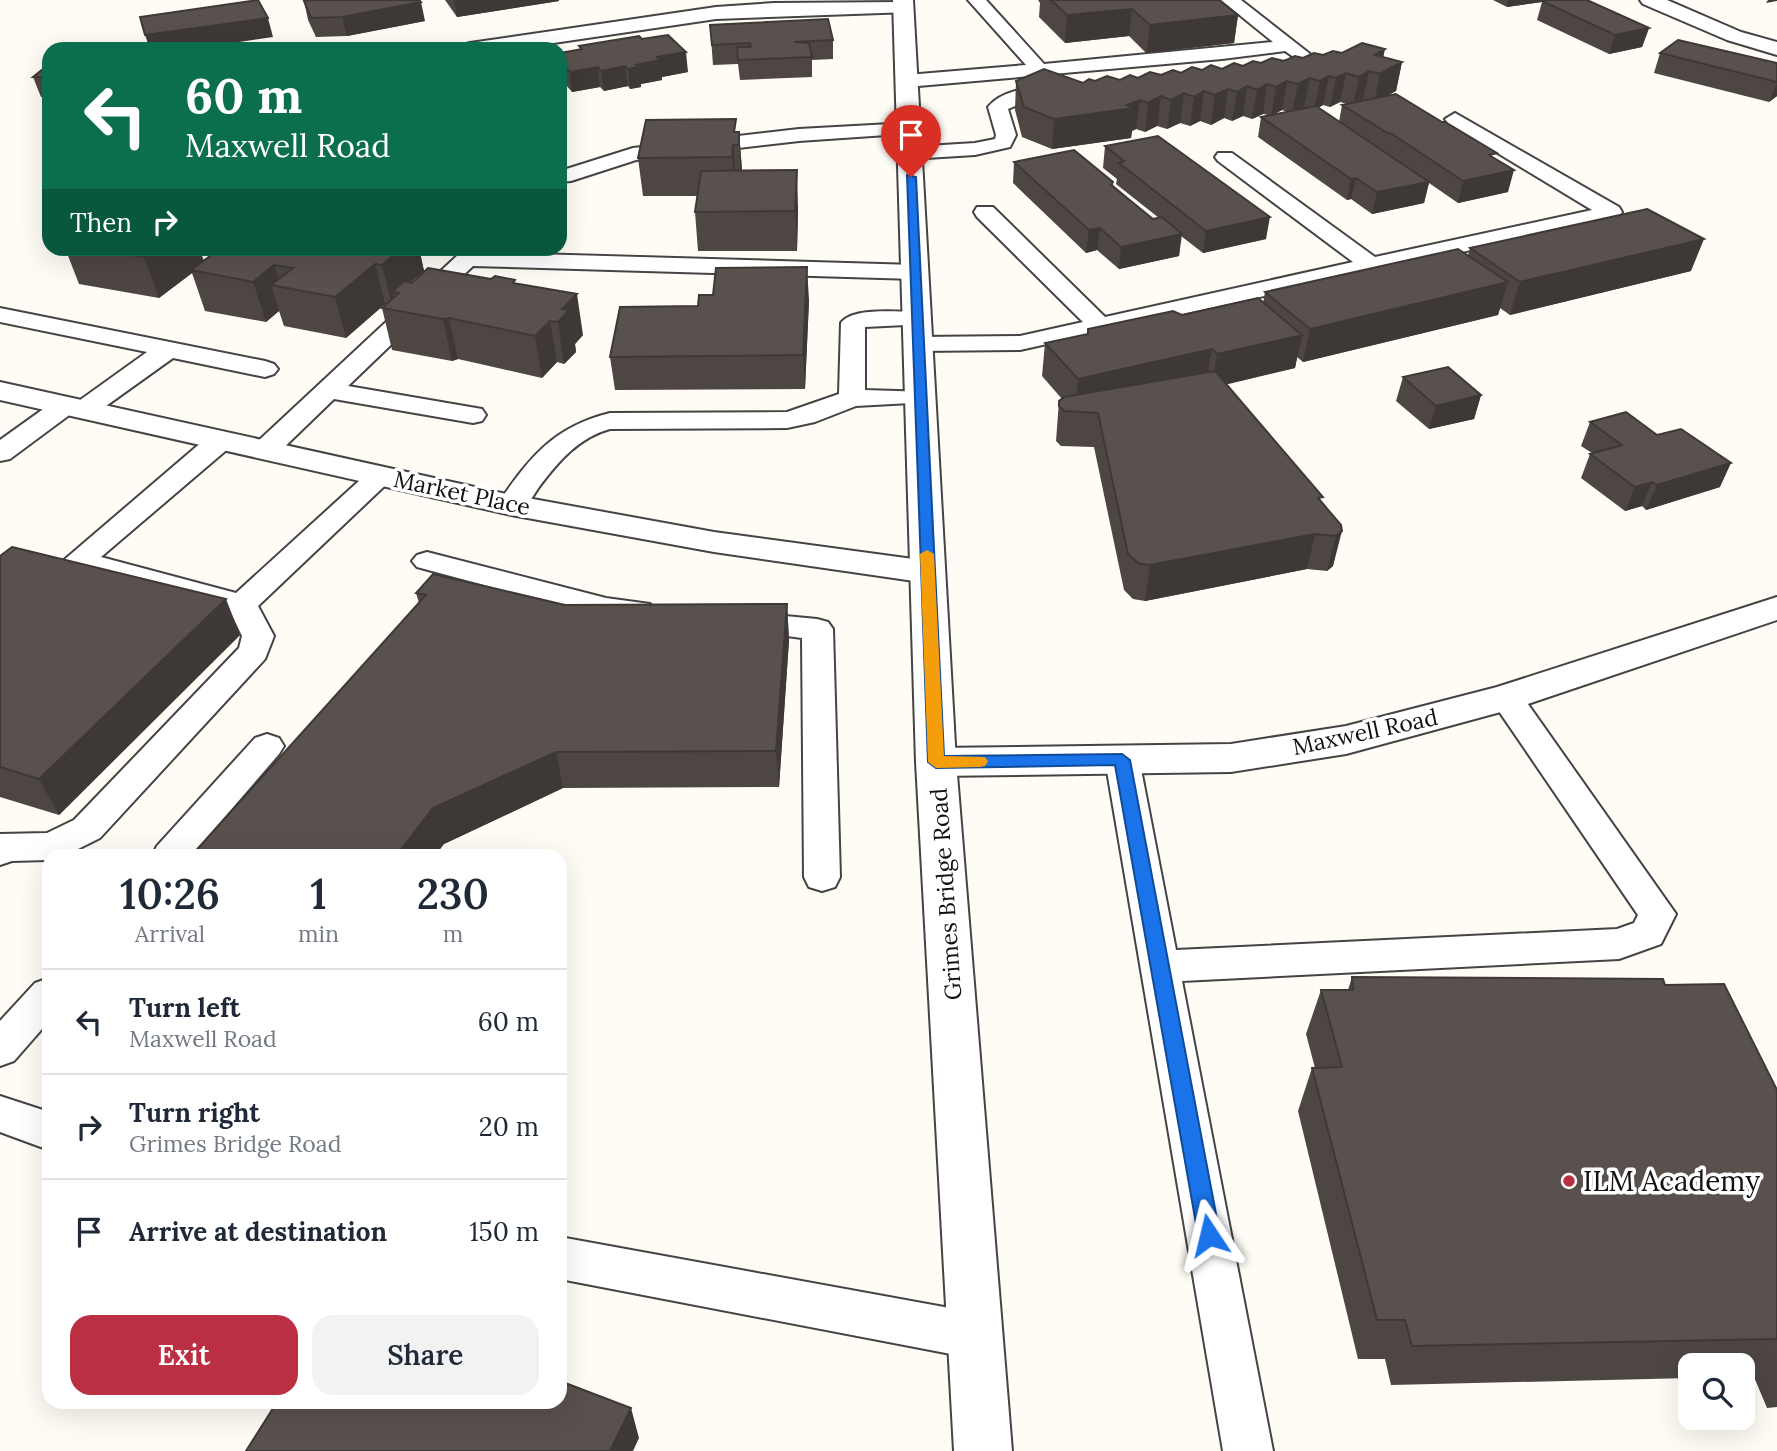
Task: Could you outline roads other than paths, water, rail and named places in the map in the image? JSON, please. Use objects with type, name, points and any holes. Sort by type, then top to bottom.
[{"type":"street","points":[[1650,0],[1734,36],[1777,49]]},
{"type":"street","points":[[518,42],[716,13],[905,2]]},
{"type":"street","name":"Grimes Bridge Road","points":[[905,2],[906,80],[936,762],[983,1451]]},
{"type":"street","name":"Market Place","points":[[0,391],[511,505],[714,542],[928,572]]},
{"type":"street","name":"Maxwell Road","points":[[936,762],[1231,758],[1346,740],[1506,698],[1777,608]]},
{"type":"lane","points":[[977,0],[1038,68]]},
{"type":"lane","points":[[1230,0],[1310,61],[1309,65],[1254,70]]},
{"type":"lane","points":[[906,80],[1222,54],[1288,44]]},
{"type":"lane","points":[[1009,70],[1024,95]]},
{"type":"lane","points":[[567,176],[633,154],[799,135],[909,141],[975,149],[1003,143],[1006,135],[998,107],[1024,95],[1078,88]]},
{"type":"lane","points":[[852,398],[853,323],[1020,343],[1611,212],[1455,119]]},
{"type":"lane","points":[[1225,157],[1371,265]]},
{"type":"lane","points":[[985,212],[1101,326]]},
{"type":"lane","points":[[265,450],[467,259],[915,272]]},
{"type":"lane","points":[[0,315],[265,369]]},
{"type":"lane","points":[[0,453],[167,350]]},
{"type":"lane","points":[[329,390],[473,415]]},
{"type":"lane","points":[[511,505],[566,438],[596,423],[787,420],[806,416],[852,398],[920,397]]},
{"type":"lane","points":[[220,441],[65,562],[242,604]]},
{"type":"lane","points":[[0,459],[3,461],[0,472]]},
{"type":"lane","points":[[242,604],[382,476]]},
{"type":"lane","points":[[427,561],[606,608],[672,615]]},
{"type":"lane","points":[[2,847],[29,851],[60,844],[87,829],[254,652],[258,636],[242,604]]},
{"type":"lane","points":[[712,619],[817,629],[822,877]]},
{"type":"lane","points":[[1160,966],[1619,944],[1648,933],[1657,914],[1506,698]]},
{"type":"lane","points":[[176,849],[267,746]]},
{"type":"lane","points":[[1122,760],[1248,1451]]},
{"type":"lane","points":[[0,1049],[42,1002]]},
{"type":"lane","points":[[0,1114],[42,1129]]},
{"type":"lane","points":[[567,1259],[977,1336]]},
{"type":"place","name":"ILM Academy","points":[[1569,1181]]}]
